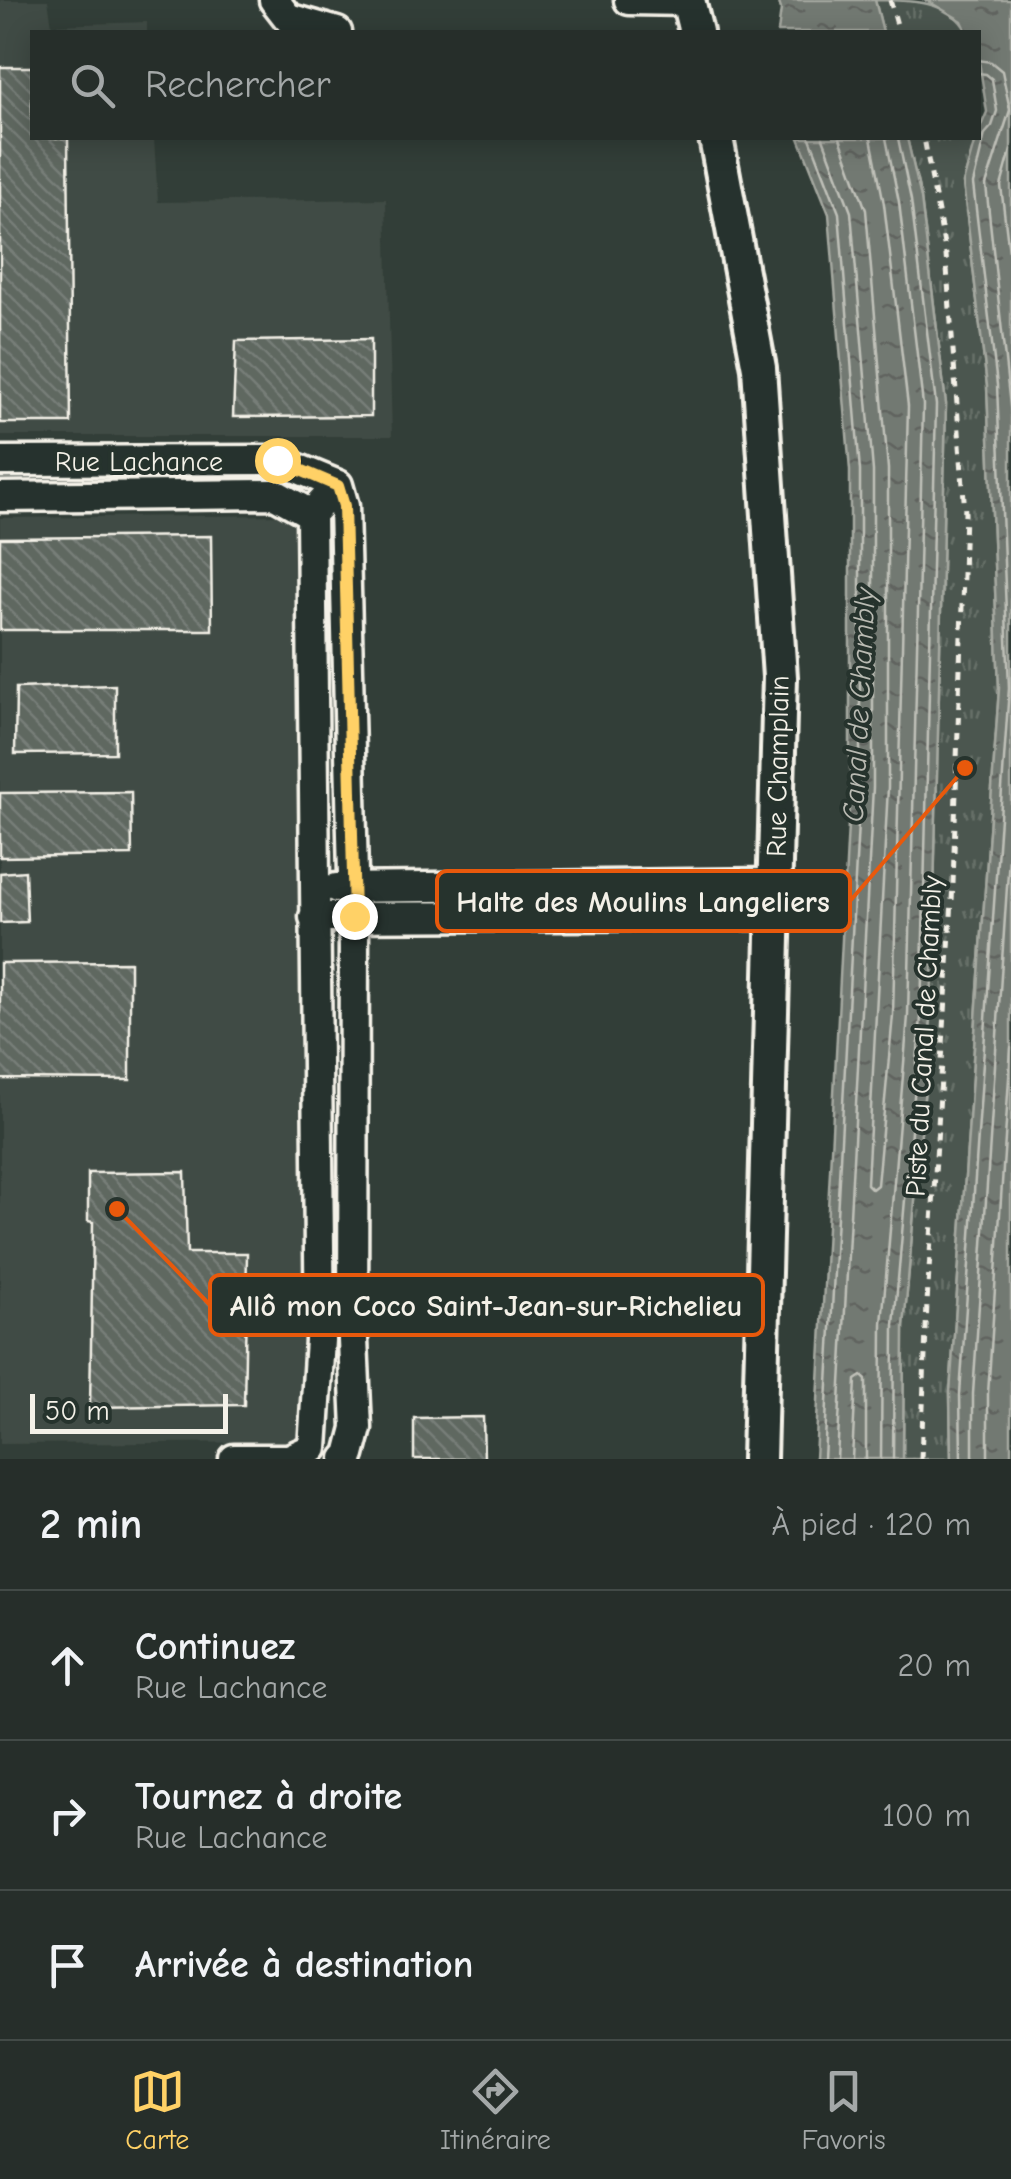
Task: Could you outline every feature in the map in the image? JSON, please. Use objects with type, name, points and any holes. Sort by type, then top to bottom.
[{"type":"street","points":[[629,0],[688,0],[696,30]]},
{"type":"street","points":[[287,6],[333,30]]},
{"type":"street","name":"Rue Champlain","points":[[716,140],[759,368],[780,678],[759,1459]]},
{"type":"street","points":[[277,460],[276,494],[311,514]]},
{"type":"street","name":"Rue Lachance","points":[[0,461],[277,460],[338,486]]},
{"type":"street","points":[[234,1459],[289,1458],[313,1448],[348,1457],[357,1428],[353,1340],[354,888],[344,506],[338,486],[311,514],[320,1340],[313,1448]]},
{"type":"street","name":"Rue Lachance","points":[[0,497],[276,494]]},
{"type":"street","points":[[313,737],[350,736]]},
{"type":"street","points":[[314,888],[775,899]]},
{"type":"street","points":[[314,917],[775,899]]},
{"type":"street","points":[[316,1132],[352,1132]]},
{"type":"street","points":[[320,1340],[353,1340]]},
{"type":"path","points":[[890,0],[898,30]]},
{"type":"path","name":"Piste du Canal de Chambly","points":[[921,1459],[953,884],[965,513],[946,255],[924,140]]},
{"type":"shaded area","points":[[0,0],[48,0],[52,25],[147,22],[147,30],[30,30],[30,140],[154,140],[158,202],[386,199],[392,436],[0,436]]},
{"type":"shaded area","points":[[285,515],[309,525],[307,1442],[0,1444],[0,518]]},
{"type":"green space","points":[[875,0],[928,4],[951,14],[966,30],[882,30]]},
{"type":"green space","points":[[907,140],[975,140],[963,183],[987,386],[999,688],[950,1393],[951,1459],[903,1459],[904,1326],[931,1018],[946,404],[921,198]]},
{"type":"water","points":[[778,0],[875,0],[882,30],[778,30]]},
{"type":"water","points":[[926,0],[1011,0],[1011,1459],[951,1459],[950,1393],[999,688],[987,386],[963,183],[975,140],[981,140],[987,112],[981,74],[981,30],[966,30],[962,21]]},
{"type":"water","name":"Canal de Chambly","points":[[800,140],[907,140],[921,198],[946,404],[931,1018],[904,1326],[903,1459],[815,1459],[850,786],[850,471],[829,214]]},
{"type":"building","points":[[0,67],[30,67],[30,140],[68,140],[71,423],[0,423]]},
{"type":"building","points":[[371,339],[371,416],[233,417],[236,341]]},
{"type":"building","points":[[211,536],[212,630],[0,630],[0,538]]},
{"type":"building","points":[[115,685],[115,753],[15,754],[16,688]]},
{"type":"building","points":[[131,792],[132,855],[0,857],[0,793]]},
{"type":"building","points":[[25,871],[27,922],[0,923],[0,873]]},
{"type":"building","points":[[130,962],[130,1080],[0,1079],[0,963]]},
{"type":"building","points":[[185,1172],[187,1253],[247,1253],[244,1405],[90,1407],[93,1222],[88,1221],[88,1173]]},
{"type":"building","points":[[483,1417],[484,1459],[414,1459],[414,1418]]},
{"type":"place","name":"Halte des Moulins Langeliers","points":[[965,768]]},
{"type":"place","name":"Allô mon Coco Saint-Jean-sur-Richelieu","points":[[117,1209]]},
{"type":"route","points":[[277,460],[338,486],[344,506],[354,916]]}]
